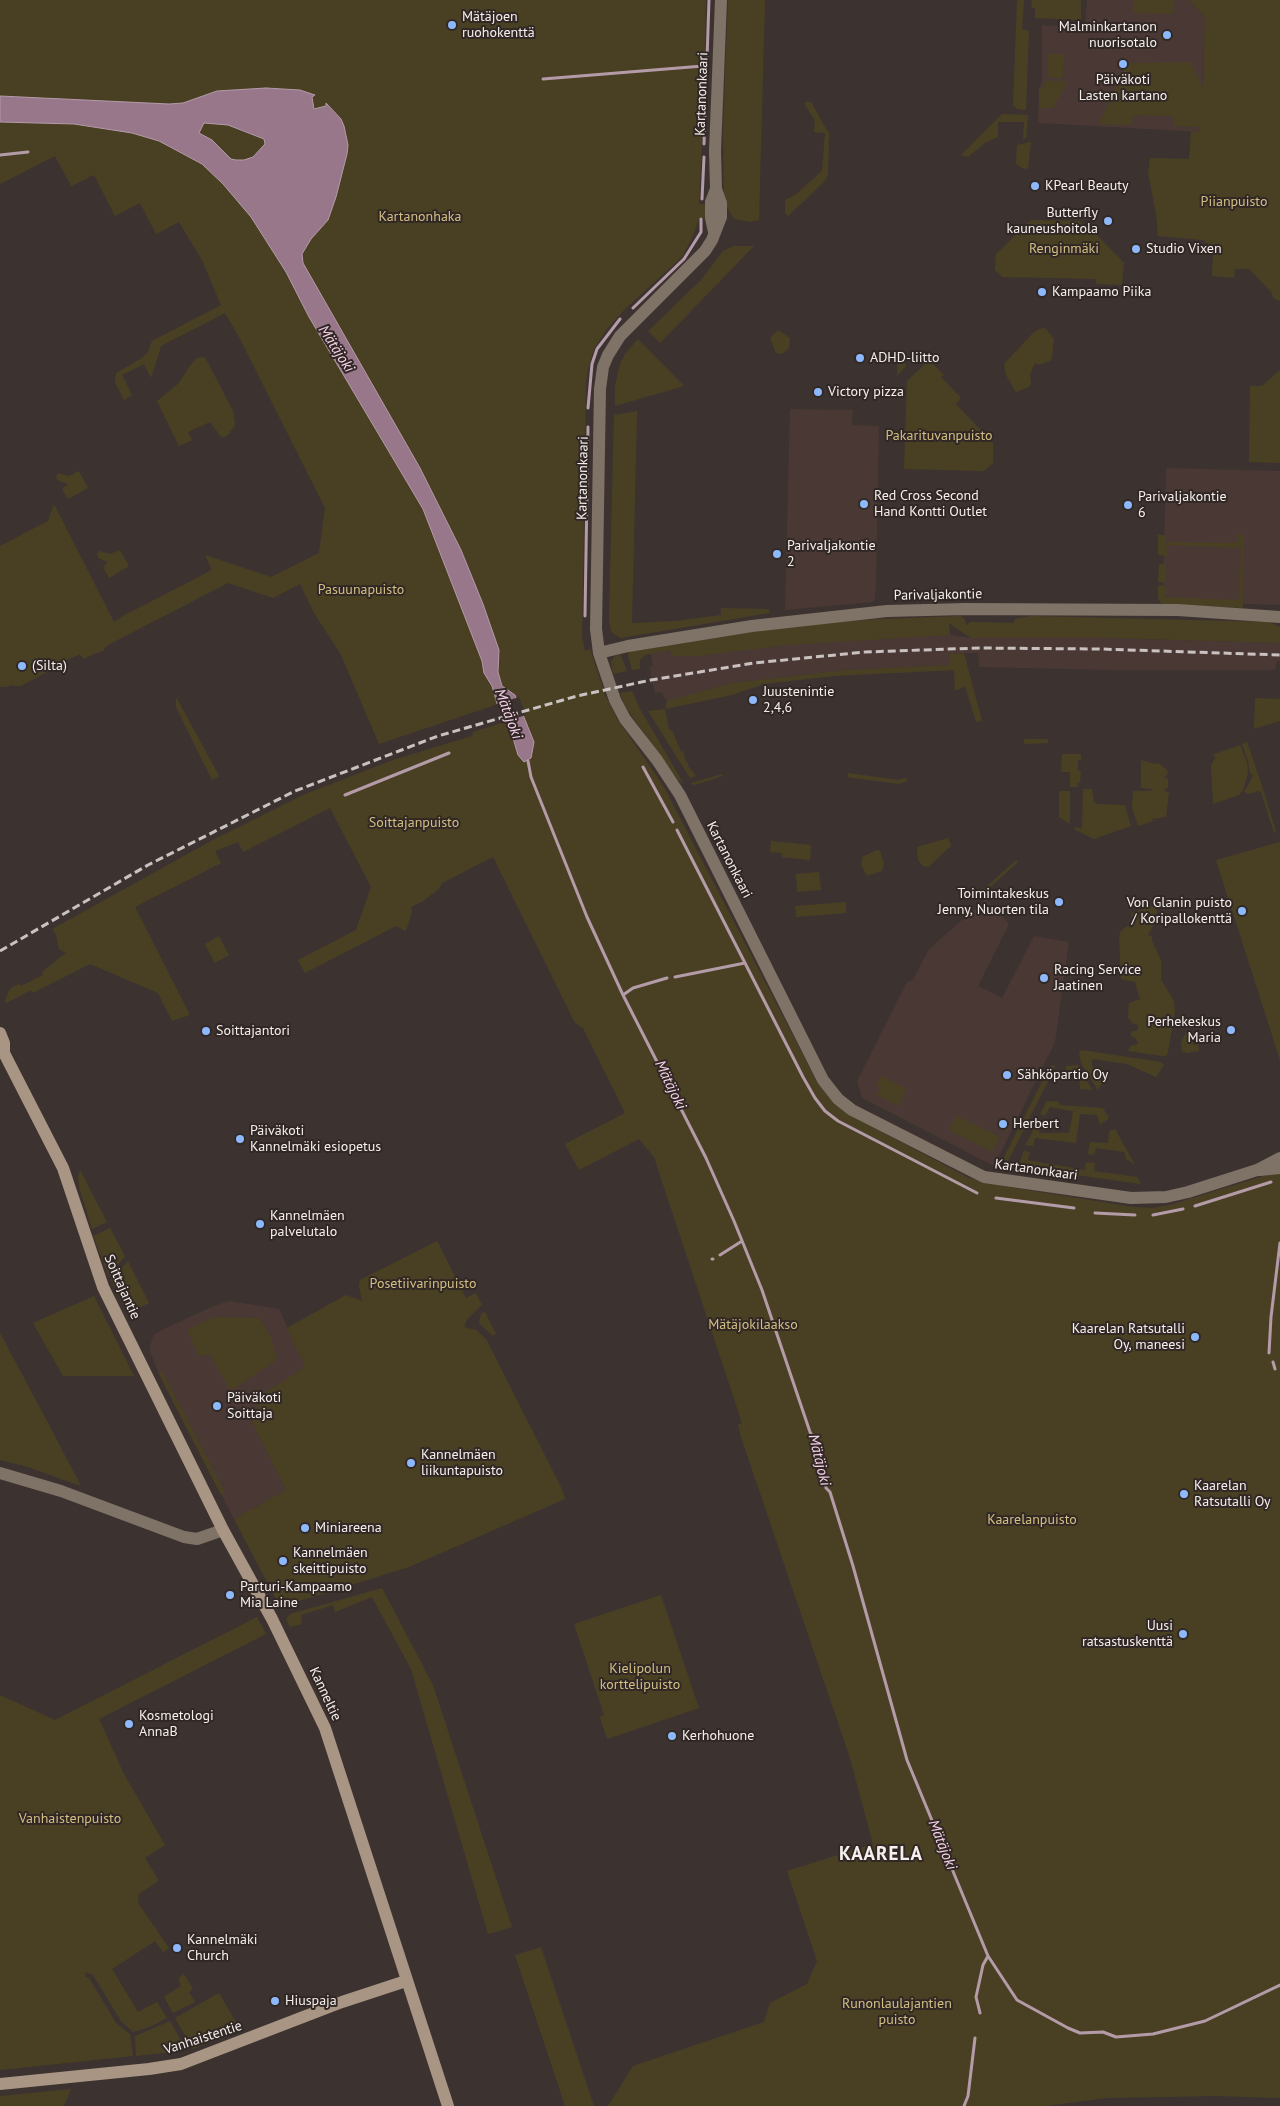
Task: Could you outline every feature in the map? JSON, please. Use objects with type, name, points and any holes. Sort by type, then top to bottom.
[{"type":"main road","name":"Soittajantie","points":[[0,1033],[4,1043],[2,1051],[63,1168],[102,1287],[223,1530]]},
{"type":"main road","name":"Kanneltie","points":[[223,1530],[272,1619],[325,1728],[448,2106]]},
{"type":"main road","name":"Vanhaistentie","points":[[0,2084],[181,2064],[342,2002],[406,1981]]},
{"type":"street","name":"Kartanonkaari","points":[[721,0],[715,151],[716,189],[711,202],[711,218],[714,232],[712,240],[699,258],[615,342],[603,367],[600,389],[596,629],[599,653],[615,700],[625,719],[657,760],[680,795],[817,1068],[828,1088],[838,1099],[869,1120],[992,1179],[1144,1199],[1188,1192],[1257,1170],[1280,1158]]},
{"type":"street","name":"Parivaljakontie","points":[[599,653],[628,646],[752,626],[886,611],[965,609],[1178,610],[1280,617]]},
{"type":"street","name":"Kartanonkaari","points":[[1257,1170],[1280,1168]]},
{"type":"street","points":[[0,1473],[61,1491],[184,1537],[197,1539],[223,1530]]},
{"type":"shaded area","name":"Päiväkoti Lasten kartano","points":[[1087,0],[1189,0],[1205,17],[1201,132],[1038,123],[1039,88],[1042,81],[1042,25],[1085,29]]},
{"type":"shaded area","points":[[790,409],[853,410],[852,425],[879,426],[876,586],[873,602],[785,610]]},
{"type":"shaded area","points":[[1166,468],[1280,471],[1280,605],[1172,602],[1163,593]]},
{"type":"shaded area","points":[[949,623],[950,635],[971,638],[1109,638],[1280,643],[1280,661],[1277,661],[1275,670],[1109,670],[979,667],[978,653],[964,653],[951,654],[951,665],[845,670],[731,683],[667,701],[661,692],[655,693],[649,667],[653,666],[651,653],[742,639]]},
{"type":"shaded area","points":[[986,899],[1009,924],[978,986],[1002,998],[1034,936],[1069,942],[1055,1042],[994,1166],[862,1098],[857,1081],[907,982],[913,980],[929,949]]},
{"type":"shaded area","name":"Päiväkoti Soittaja","points":[[229,1301],[279,1309],[306,1367],[266,1392],[251,1420],[286,1490],[234,1519],[159,1374],[149,1349],[154,1334],[211,1307]]},
{"type":"green space","points":[[0,0],[706,0],[705,60],[702,68],[703,121],[699,204],[708,205],[708,217],[699,219],[682,257],[625,309],[607,329],[594,349],[588,369],[586,383],[582,637],[585,651],[590,649],[605,695],[618,720],[664,787],[818,1084],[834,1103],[859,1120],[967,1177],[984,1183],[1133,1207],[1153,1208],[1173,1204],[1280,1171],[1280,2098],[1216,2096],[1107,2098],[1046,2106],[608,2106],[633,2066],[764,2022],[770,2003],[807,1984],[817,1961],[787,1871],[873,1844],[850,1758],[741,1437],[738,1425],[742,1423],[654,1157],[639,1139],[579,1170],[565,1144],[625,1113],[583,1028],[575,1023],[493,857],[442,883],[439,889],[411,907],[412,911],[406,931],[396,926],[305,973],[298,960],[356,930],[371,887],[330,808],[243,852],[238,842],[215,851],[221,863],[135,907],[190,1015],[172,1021],[158,993],[90,964],[33,993],[31,990],[6,1003],[5,1001],[12,987],[20,984],[21,986],[43,975],[42,972],[66,953],[59,949],[54,928],[211,841],[303,795],[393,760],[472,736],[473,732],[524,716],[516,698],[379,744],[341,655],[314,613],[300,584],[273,598],[228,583],[106,646],[104,650],[83,659],[80,654],[67,660],[65,666],[55,671],[54,669],[49,671],[21,686],[12,686],[13,684],[0,687],[0,546],[48,521],[54,504],[114,622],[212,570],[205,555],[271,577],[319,553],[325,508],[238,335],[225,313],[161,346],[151,378],[144,364],[122,375],[132,395],[124,400],[115,382],[116,373],[142,358],[148,352],[152,341],[221,305],[202,260],[179,222],[156,234],[140,203],[115,216],[94,175],[71,186],[55,156],[0,184]]},
{"type":"green space","points":[[728,0],[765,0],[759,220],[750,222],[734,219],[724,202],[723,130]]},
{"type":"green space","points":[[1017,0],[1024,0],[1022,29],[1029,31],[1026,110],[1017,109],[1013,105]]},
{"type":"green space","points":[[1032,0],[1081,0],[1081,20],[1035,18],[1035,8],[1031,7]]},
{"type":"green space","points":[[1133,0],[1174,0],[1173,14],[1133,13]]},
{"type":"green space","name":"Piianpuisto","points":[[1189,0],[1280,0],[1280,301],[1273,298],[1272,293],[1249,269],[1235,269],[1234,278],[1212,276],[1213,248],[1203,240],[1158,236],[1156,213],[1148,173],[1150,158],[1189,159],[1191,131],[1200,132],[1201,127],[1174,126],[1173,116],[1133,115],[1132,125],[1099,124],[1127,63],[1190,62],[1203,88],[1205,17]]},
{"type":"green space","points":[[1048,54],[1064,54],[1063,78],[1048,77]]},
{"type":"green space","points":[[1045,81],[1068,81],[1053,108],[1039,108],[1039,88],[1044,88]]},
{"type":"green space","points":[[805,102],[811,102],[829,134],[828,175],[823,183],[788,216],[785,213],[785,200],[795,195],[822,171],[825,133],[814,132],[815,120]]},
{"type":"green space","points":[[1002,114],[1028,115],[1026,138],[1023,139],[1024,122],[998,122],[998,137],[985,143],[968,157],[961,155]]},
{"type":"green space","points":[[1031,142],[1028,169],[1022,168],[1016,164],[1017,145]]},
{"type":"green space","name":"Renginmäki","points":[[1031,220],[1079,221],[1095,233],[1124,263],[1122,285],[1096,284],[1096,279],[1002,277],[995,270],[996,254]]},
{"type":"green space","points":[[734,246],[754,246],[660,343],[648,331],[701,280],[723,251]]},
{"type":"green space","points":[[1045,328],[1054,339],[1052,358],[1050,361],[1039,365],[1035,363],[1030,375],[1031,384],[1029,387],[1016,392],[1006,375],[1004,364],[1033,333]]},
{"type":"green space","points":[[778,330],[790,338],[789,348],[782,354],[776,353],[770,338]]},
{"type":"green space","points":[[638,339],[684,386],[615,406],[615,386],[620,364],[625,354]]},
{"type":"green space","points":[[897,353],[903,357],[906,366],[897,376],[895,355]]},
{"type":"green space","points":[[203,357],[206,359],[233,411],[235,425],[228,435],[222,438],[210,422],[188,432],[192,440],[179,446],[157,401],[178,384],[197,358]]},
{"type":"green space","name":"Pakarituvanpuisto","points":[[929,360],[944,375],[941,377],[961,398],[956,404],[993,443],[993,463],[984,471],[904,469],[907,381]]},
{"type":"green space","points":[[1280,370],[1280,463],[1249,462],[1250,386],[1262,386]]},
{"type":"green space","points":[[637,411],[632,623],[675,621],[721,615],[721,608],[769,609],[769,613],[621,638],[611,632],[609,619],[614,415]]},
{"type":"green space","points":[[79,471],[88,488],[68,499],[62,489],[68,484],[57,480],[56,476],[58,473],[69,476]]},
{"type":"green space","points":[[1237,534],[1244,535],[1243,608],[1162,604],[1158,599],[1158,585],[1165,586],[1165,597],[1239,600],[1241,548],[1167,545],[1167,556],[1158,555],[1158,535],[1166,535],[1166,542],[1237,543]]},
{"type":"green space","points":[[120,550],[129,566],[109,578],[103,567],[108,562],[98,558],[97,554],[99,551],[110,554]]},
{"type":"green space","points":[[1159,564],[1166,564],[1165,582],[1158,582]]},
{"type":"green space","points":[[961,616],[965,620],[966,625],[971,622],[1014,623],[1015,619],[1031,616],[1269,622],[1280,627],[1280,643],[1109,638],[971,638],[949,623],[950,635],[787,645],[698,656],[673,656],[669,650],[645,655],[640,660],[640,669],[632,670],[628,655],[628,652],[765,630],[859,620]]},
{"type":"green space","points":[[964,653],[982,721],[976,722],[965,686],[955,691],[954,670],[834,676],[764,684],[732,695],[665,709],[667,701],[731,683],[845,670],[950,665],[950,654]]},
{"type":"green space","points":[[620,654],[627,671],[613,674],[611,662],[614,657]]},
{"type":"green space","points":[[632,691],[640,709],[684,784],[678,780],[626,708],[620,693]]},
{"type":"green space","points":[[176,697],[219,776],[212,780],[176,707]]},
{"type":"green space","points":[[1255,698],[1280,699],[1280,721],[1254,729]]},
{"type":"green space","points":[[665,709],[669,730],[672,730],[681,752],[683,751],[686,762],[688,762],[688,766],[696,776],[690,778],[648,711]]},
{"type":"green space","points":[[1024,739],[1048,739],[1048,743],[1024,744]]},
{"type":"green space","points":[[1247,742],[1276,832],[1274,833],[1261,792],[1249,794],[1244,792],[1253,776],[1250,773],[1242,744]]},
{"type":"green space","points":[[1240,745],[1247,762],[1248,773],[1243,790],[1239,795],[1213,804],[1211,765],[1216,757],[1212,755]]},
{"type":"green space","points":[[1062,754],[1081,754],[1081,760],[1078,760],[1078,771],[1081,771],[1078,787],[1070,787],[1070,772],[1061,772]]},
{"type":"green space","points":[[1141,760],[1154,764],[1158,763],[1166,769],[1168,773],[1164,778],[1168,778],[1168,788],[1165,789],[1165,792],[1169,792],[1166,817],[1152,819],[1153,821],[1138,826],[1132,808],[1133,791],[1151,791],[1152,789],[1141,788]]},
{"type":"green space","points":[[848,773],[898,780],[906,778],[907,781],[899,784],[847,777]]},
{"type":"green space","points":[[722,774],[723,776],[694,785],[691,783]]},
{"type":"green space","points":[[1083,789],[1092,789],[1094,802],[1097,804],[1125,805],[1131,826],[1094,839],[1074,829],[1075,827],[1082,829]]},
{"type":"green space","points":[[1059,791],[1070,791],[1070,824],[1059,817]]},
{"type":"green space","points":[[948,838],[951,846],[928,867],[923,866],[918,860],[917,847]]},
{"type":"green space","points":[[771,841],[811,845],[810,860],[782,857],[782,853],[770,852]]},
{"type":"green space","points":[[1280,842],[1280,1060],[1216,860]]},
{"type":"green space","points":[[877,850],[880,851],[884,863],[882,871],[867,876],[861,865],[862,857]]},
{"type":"green space","points":[[1016,860],[1018,862],[977,899],[975,897]]},
{"type":"green space","points":[[819,872],[821,890],[797,892],[796,874]]},
{"type":"green space","points":[[846,902],[846,913],[796,917],[795,906]]},
{"type":"green space","points":[[1153,906],[1157,911],[1155,922],[1148,935],[1152,937],[1161,960],[1161,980],[1174,1001],[1175,1012],[1166,1056],[1128,1051],[1130,1046],[1138,1043],[1131,1036],[1131,1031],[1137,1031],[1138,1025],[1132,1023],[1128,1017],[1129,1003],[1140,999],[1135,982],[1121,979],[1119,936],[1121,931],[1127,926],[1132,928],[1131,913]]},
{"type":"green space","points":[[219,936],[229,955],[215,963],[205,944]]},
{"type":"green space","points":[[1186,1032],[1191,1033],[1193,1045],[1198,1044],[1199,1051],[1187,1053],[1182,1051],[1181,1043]]},
{"type":"green space","points":[[1082,1050],[1161,1062],[1164,1065],[1156,1077],[1127,1064],[1092,1059],[1092,1067],[1106,1077],[1098,1090],[1081,1063],[1079,1052]]},
{"type":"green space","points":[[1055,1065],[1007,1163],[1004,1163],[1002,1161],[1050,1066]]},
{"type":"green space","points":[[1078,1065],[1092,1090],[1080,1089],[1079,1073],[1066,1071],[1066,1066]]},
{"type":"green space","points":[[881,1076],[906,1089],[898,1106],[877,1095],[881,1088],[876,1085]]},
{"type":"green space","points":[[1047,1101],[1059,1102],[1059,1105],[1103,1108],[1109,1118],[1100,1125],[1097,1115],[1080,1114],[1076,1143],[1035,1138],[1033,1146],[1025,1145],[1036,1125],[1040,1126],[1039,1133],[1069,1133],[1073,1111],[1050,1107],[1045,1116],[1040,1114]]},
{"type":"green space","points":[[956,1116],[1000,1137],[992,1152],[949,1130]]},
{"type":"green space","points":[[1115,1129],[1135,1165],[1126,1159],[1125,1152],[1096,1148],[1094,1155],[1088,1154],[1090,1142],[1108,1143],[1109,1131]]},
{"type":"green space","points":[[1024,1151],[1030,1152],[1028,1160],[1085,1170],[1086,1162],[1095,1163],[1094,1171],[1137,1177],[1141,1184],[1018,1167]]},
{"type":"green space","points":[[80,1170],[107,1222],[92,1229],[79,1187],[78,1177]]},
{"type":"green space","points":[[110,1228],[125,1256],[109,1276],[93,1236]]},
{"type":"green space","name":"Kannelmäen liikuntapuisto","points":[[437,1241],[466,1298],[476,1293],[482,1305],[467,1319],[464,1327],[476,1330],[486,1339],[562,1489],[565,1499],[409,1567],[280,1607],[234,1519],[286,1490],[251,1420],[266,1392],[305,1367],[287,1328],[346,1295],[362,1301],[359,1286],[360,1280]]},
{"type":"green space","points":[[128,1261],[149,1303],[131,1312],[126,1311],[111,1280]]},
{"type":"green space","points":[[94,1296],[134,1376],[63,1376],[33,1323]]},
{"type":"green space","points":[[485,1312],[496,1334],[493,1336],[479,1323],[481,1314]]},
{"type":"green space","points":[[213,1317],[259,1318],[271,1337],[277,1360],[230,1391],[210,1354],[199,1356],[187,1330]]},
{"type":"green space","points":[[0,1333],[81,1486],[28,1467],[0,1460]]},
{"type":"green space","points":[[163,1372],[225,1493],[221,1495],[159,1374]]},
{"type":"green space","points":[[382,1588],[433,1685],[512,1927],[488,1934],[411,1669],[372,1597],[335,1612],[333,1605],[301,1615],[302,1624],[290,1627],[286,1619],[290,1614]]},
{"type":"green space","name":"Kielipolun korttelipuisto","points":[[661,1595],[699,1708],[607,1739],[600,1717],[604,1715],[574,1624]]},
{"type":"green space","name":"Vanhaistenpuisto","points":[[257,1617],[266,1634],[99,1719],[124,1774],[165,1845],[145,1858],[158,1879],[157,1882],[139,1894],[138,1903],[169,1948],[163,1952],[155,1941],[112,1969],[138,2012],[157,2002],[167,2018],[152,2026],[133,2032],[121,2021],[93,1975],[85,1972],[85,1977],[89,1978],[116,2023],[130,2034],[133,2056],[0,2070],[0,1695],[55,1720]]},
{"type":"green space","points":[[541,1947],[594,2106],[565,2106],[515,1955]]},
{"type":"green space","points":[[184,1974],[193,1989],[189,1992],[195,2002],[173,2013],[164,1997],[181,1986],[178,1979]]},
{"type":"green space","points":[[219,1993],[240,2029],[193,2049],[175,2018]]},
{"type":"green space","points":[[170,2021],[184,2046],[181,2047],[181,2051],[136,2056],[135,2036]]},
{"type":"green space","points":[[71,2089],[64,2106],[0,2106],[0,2096]]},
{"type":"water","points":[[266,88],[300,90],[315,95],[312,97],[314,109],[326,106],[326,103],[341,119],[348,145],[336,197],[328,220],[311,239],[302,254],[303,263],[420,468],[461,550],[499,650],[498,672],[502,686],[515,695],[534,742],[531,758],[524,762],[518,755],[510,728],[498,707],[492,686],[484,673],[482,661],[423,509],[309,317],[286,272],[251,217],[223,184],[202,164],[159,141],[132,133],[74,124],[0,122],[0,96],[169,104],[183,103],[217,91]],"holes":[[[204,123],[228,125],[264,139],[265,144],[253,157],[236,160],[231,159],[212,140],[199,133]]]},
{"type":"pier","points":[[519,697],[526,715],[504,722],[494,705]]},
{"type":"waterway","points":[[704,144],[706,75],[703,66],[707,59],[709,0]]},
{"type":"waterway","points":[[543,79],[703,66]]},
{"type":"waterway","points":[[0,155],[28,152]]},
{"type":"waterway","points":[[702,199],[704,157]]},
{"type":"waterway","points":[[633,308],[684,259],[701,232],[701,219]]},
{"type":"waterway","points":[[588,408],[592,364],[597,349],[620,319]]},
{"type":"waterway","points":[[585,616],[588,427]]},
{"type":"waterway","points":[[345,795],[449,753]]},
{"type":"waterway","name":"Mätäjoki","points":[[528,761],[531,777],[587,917],[623,995],[706,1158],[762,1290],[810,1432],[822,1458],[826,1488],[830,1492],[853,1566],[907,1760],[988,1956],[1017,2000],[1080,2033],[1103,2032],[1116,2037],[1153,2034],[1205,2021],[1280,1985]]},
{"type":"waterway","points":[[643,767],[673,822]]},
{"type":"waterway","points":[[677,830],[745,963]]},
{"type":"waterway","points":[[675,977],[745,963],[803,1077],[825,1111],[838,1121],[977,1193]]},
{"type":"waterway","points":[[623,995],[633,988],[667,978]]},
{"type":"waterway","points":[[1195,1206],[1271,1182]]},
{"type":"waterway","points":[[996,1198],[1074,1208]]},
{"type":"waterway","points":[[1153,1215],[1183,1209]]},
{"type":"waterway","points":[[1095,1213],[1135,1215]]},
{"type":"waterway","points":[[720,1255],[742,1241]]},
{"type":"waterway","points":[[1269,1353],[1271,1317],[1280,1243]]},
{"type":"waterway","points":[[1273,1362],[1275,1369]]},
{"type":"waterway","points":[[980,2013],[976,1997],[983,1965],[988,1956]]},
{"type":"waterway","points":[[964,2106],[968,2096],[975,2038]]},
{"type":"railway","points":[[0,951],[148,865],[295,791],[438,736],[577,696],[651,680],[754,663],[865,652],[980,648],[1100,649],[1280,655]]},
{"type":"place","name":"Mätäjoen ruohokenttä","points":[[452,25]]},
{"type":"place","name":"Malminkartanon nuorisotalo","points":[[1167,35]]},
{"type":"place","name":"Päiväkoti Lasten kartano","points":[[1123,64]]},
{"type":"place","name":"KPearl Beauty","points":[[1035,186]]},
{"type":"place","name":"Butterfly kauneushoitola","points":[[1108,221]]},
{"type":"place","name":"Studio Vixen","points":[[1136,249]]},
{"type":"place","name":"Kampaamo Piika","points":[[1042,292]]},
{"type":"place","name":"ADHD-liitto","points":[[860,358]]},
{"type":"place","name":"Victory pizza","points":[[818,392]]},
{"type":"place","name":"Red Cross Second Hand Kontti Outlet","points":[[864,504]]},
{"type":"place","name":"Parivaljakontie 6","points":[[1128,505]]},
{"type":"place","name":"Parivaljakontie 2","points":[[777,554]]},
{"type":"place","name":"(Silta)","points":[[22,666]]},
{"type":"place","name":"Juustenintie 2,4,6","points":[[753,700]]},
{"type":"place","name":"Toimintakeskus Jenny, Nuorten tila","points":[[1059,902]]},
{"type":"place","name":"Von Glanin puisto / Koripallokenttä","points":[[1242,911]]},
{"type":"place","name":"Racing Service Jaatinen","points":[[1044,978]]},
{"type":"place","name":"Perhekeskus Maria","points":[[1231,1030]]},
{"type":"place","name":"Soittajantori","points":[[206,1031]]},
{"type":"place","name":"Sähköpartio Oy","points":[[1007,1075]]},
{"type":"place","name":"Herbert","points":[[1003,1124]]},
{"type":"place","name":"Päiväkoti Kannelmäki esiopetus","points":[[240,1139]]},
{"type":"place","name":"Kannelmäen palvelutalo","points":[[260,1224]]},
{"type":"place","name":"Kaarelan Ratsutalli Oy, maneesi","points":[[1195,1337]]},
{"type":"place","name":"Päiväkoti Soittaja","points":[[217,1406]]},
{"type":"place","name":"Kannelmäen liikuntapuisto","points":[[411,1463]]},
{"type":"place","name":"Kaarelan Ratsutalli Oy","points":[[1184,1494]]},
{"type":"place","name":"Miniareena","points":[[305,1528]]},
{"type":"place","name":"Kannelmäen skeittipuisto","points":[[283,1561]]},
{"type":"place","name":"Parturi-Kampaamo Mia Laine","points":[[230,1595]]},
{"type":"place","name":"Uusi ratsastuskenttä","points":[[1183,1634]]},
{"type":"place","name":"Kosmetologi AnnaB","points":[[129,1724]]},
{"type":"place","name":"Kerhohuone","points":[[672,1736]]},
{"type":"place","name":"Kannelmäki Church","points":[[177,1948]]},
{"type":"place","name":"Hiuspaja","points":[[275,2001]]},
{"type":"district","name":"KAARELA","points":[[881,1855]]},
{"type":"park label","name":"Kartanonhaka","points":[[420,217]]},
{"type":"park label","name":"Pasuunapuisto","points":[[361,590]]},
{"type":"park label","name":"Soittajanpuisto","points":[[414,823]]},
{"type":"park label","name":"Posetiivarinpuisto","points":[[423,1284]]},
{"type":"park label","name":"Mätäjokilaakso","points":[[753,1325]]},
{"type":"park label","name":"Kaarelanpuisto","points":[[1032,1520]]},
{"type":"park label","name":"Runonlaulajantien puisto","points":[[897,2012]]}]
